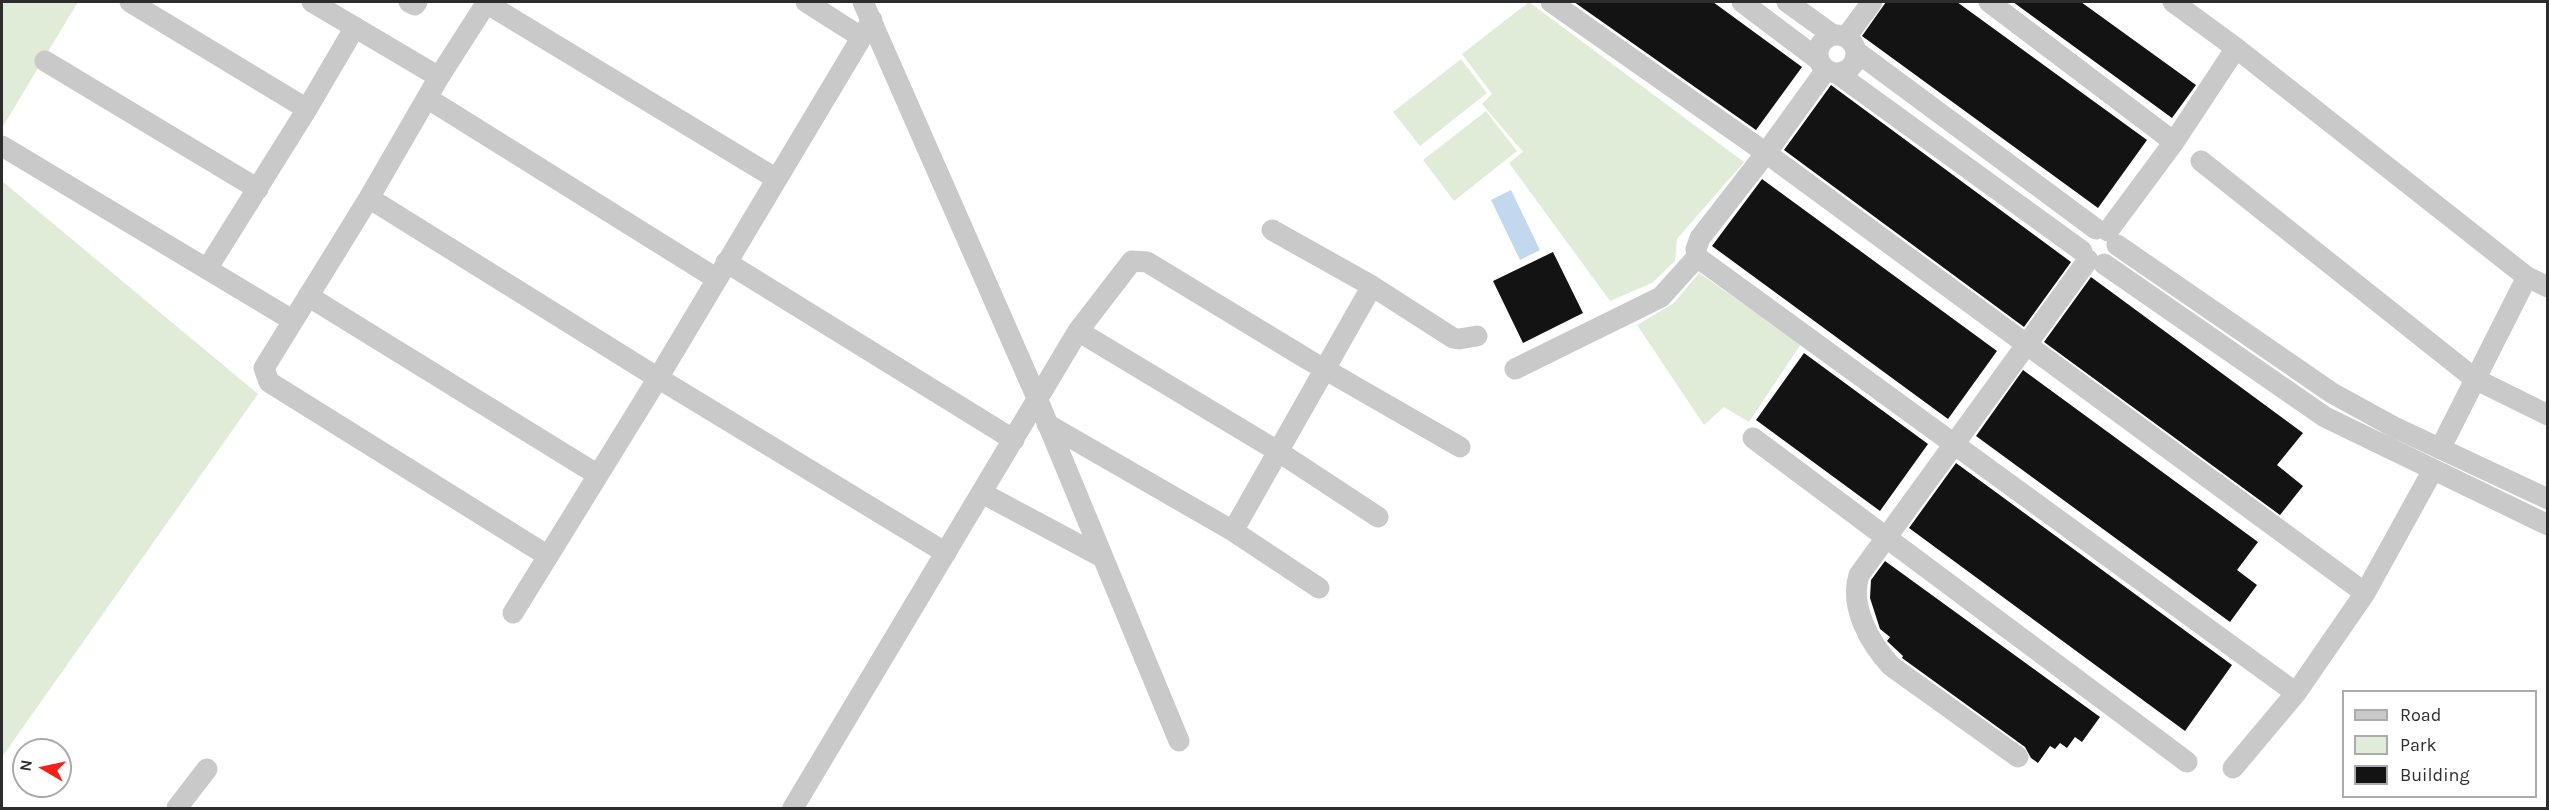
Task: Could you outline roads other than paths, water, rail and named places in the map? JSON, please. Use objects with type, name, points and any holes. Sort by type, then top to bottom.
[{"type":"street","points":[[130,2],[307,109]]},
{"type":"street","points":[[312,2],[439,77]]},
{"type":"street","points":[[409,2],[415,5],[417,2]]},
{"type":"street","points":[[548,556],[269,382],[264,374],[265,363],[369,198],[439,77],[487,2],[775,178]]},
{"type":"street","points":[[806,2],[865,20],[1037,398],[1179,741]]},
{"type":"street","points":[[1551,2],[1766,153],[2365,593]]},
{"type":"street","points":[[1742,2],[1828,68],[2091,258],[2306,406],[2338,424],[2547,525]]},
{"type":"street","points":[[1787,2],[1845,41],[2107,235],[2349,403],[2547,499]]},
{"type":"street","points":[[1845,41],[1872,2]]},
{"type":"street","points":[[1989,2],[2174,142]]},
{"type":"street","points":[[2173,2],[2236,48],[2527,277],[2547,287]]},
{"type":"street","points":[[513,613],[658,378],[865,20]]},
{"type":"street","points":[[207,269],[307,109],[355,27]]},
{"type":"street","points":[[1828,68],[1819,47],[1822,41],[1845,41]]},
{"type":"street","points":[[1828,68],[1850,69],[1854,64],[1845,41]]},
{"type":"street","points":[[2107,235],[2174,142],[2236,48]]},
{"type":"street","points":[[45,61],[258,189]]},
{"type":"street","points":[[1828,68],[1700,238],[1696,249],[1697,257],[2296,693]]},
{"type":"street","points":[[427,98],[1014,440]]},
{"type":"street","points":[[2,146],[292,320]]},
{"type":"street","points":[[2201,161],[2475,379],[2547,416]]},
{"type":"street","points":[[369,198],[658,378],[946,553]]},
{"type":"street","points":[[1272,230],[1372,286],[1453,338],[1477,336]]},
{"type":"street","points":[[2091,258],[2082,244],[2086,234],[2107,235]]},
{"type":"street","points":[[2091,258],[2114,257],[2107,235]]},
{"type":"street","points":[[1515,369],[1661,297],[1697,257]]},
{"type":"street","points":[[2018,757],[1892,666],[1877,648],[1857,607],[1855,595],[1859,575],[1953,443],[2091,258]]},
{"type":"street","points":[[793,808],[1078,331],[1132,261],[1148,262],[1324,369],[1460,447]]},
{"type":"street","points":[[2440,448],[2527,277]]},
{"type":"street","points":[[1233,531],[1372,286]]},
{"type":"street","points":[[308,296],[598,476]]},
{"type":"street","points":[[1078,331],[1279,452],[1378,516]]},
{"type":"street","points":[[2338,424],[2349,403]]},
{"type":"street","points":[[1047,424],[1233,531],[1319,588]]},
{"type":"street","points":[[1753,438],[2187,762]]},
{"type":"street","points":[[2234,768],[2296,693],[2365,593],[2433,470]]},
{"type":"street","points":[[982,494],[1102,557]]},
{"type":"street","points":[[177,808],[207,769]]},
{"type":"water","points":[[1511,190],[1540,250],[1520,260],[1491,200]]}]
